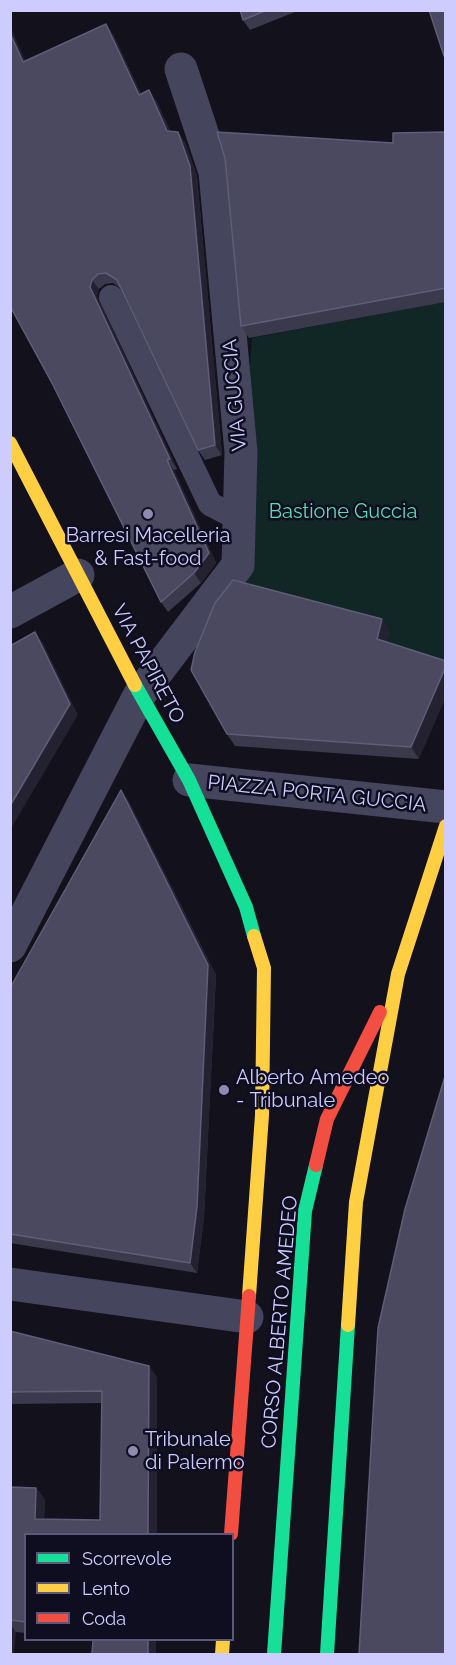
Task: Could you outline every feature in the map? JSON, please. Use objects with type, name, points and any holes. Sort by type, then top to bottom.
[{"type":"street","name":"VIA GUCCIA","points":[[10,946],[140,694],[238,565],[241,452],[215,172],[181,69]]},
{"type":"street","name":"VIA PAPIRETO","points":[[10,442],[140,694],[189,780],[246,906]]},
{"type":"street","points":[[10,612],[78,575]]},
{"type":"street","name":"PIAZZA PORTA GUCCIA","points":[[189,780],[446,807]]},
{"type":"street","name":"CORSO ALBERTO AMEDEO","points":[[327,1654],[356,1202],[398,974],[446,826]]},
{"type":"street","name":"CORSO ALBERTO AMEDEO","points":[[231,1533],[262,1115],[264,1035],[264,968],[246,906]]},
{"type":"street","name":"CORSO ALBERTO AMEDEO","points":[[274,1654],[306,1211],[327,1119],[398,974]]},
{"type":"street","points":[[10,1284],[248,1317]]},
{"type":"lane","points":[[111,297],[210,504],[239,519]]},
{"type":"green space","name":"Bastione Guccia","points":[[445,302],[445,670],[385,651],[390,630],[234,590],[252,338]]},
{"type":"building","points":[[240,10],[267,10],[243,20]]},
{"type":"building","points":[[429,10],[446,10],[446,56],[444,56]]},
{"type":"building","points":[[106,24],[139,95],[149,90],[167,131],[178,132],[190,166],[215,445],[198,450],[117,280],[106,273],[98,274],[92,280],[90,287],[170,459],[167,460],[209,553],[194,573],[161,602],[53,385],[10,306],[10,33],[23,62]]},
{"type":"building","points":[[217,132],[393,143],[393,133],[446,132],[446,288],[241,326],[225,158]]},
{"type":"building","points":[[233,580],[382,619],[377,639],[446,661],[446,666],[411,747],[227,734],[191,670],[195,652],[215,603]]},
{"type":"building","points":[[35,632],[70,704],[10,806],[10,646]]},
{"type":"building","points":[[121,790],[208,965],[197,1207],[190,1263],[10,1234],[10,988]]},
{"type":"building","points":[[446,1073],[446,1654],[359,1654],[378,1328],[405,1209]]},
{"type":"building","name":"Tribunale di Palermo","points":[[10,1331],[149,1366],[148,1533],[24,1533],[24,1622],[10,1620],[10,1487],[36,1488],[35,1519],[100,1520],[102,1391],[10,1392]]},
{"type":"building","points":[[93,1641],[148,1641],[148,1654],[92,1654]]},
{"type":"traffic: fast","points":[[135,685],[189,780],[246,907],[254,936]]},
{"type":"traffic: fast","points":[[274,1654],[305,1211],[316,1165]]},
{"type":"traffic: fast","points":[[327,1654],[348,1325]]},
{"type":"traffic: slow","points":[[10,443],[135,685]]},
{"type":"traffic: slow","points":[[348,1325],[356,1202],[398,974],[446,826]]},
{"type":"traffic: slow","points":[[249,1296],[262,1115],[264,968],[254,936]]},
{"type":"traffic: slow","points":[[222,1654],[223,1641]]},
{"type":"traffic: jam","points":[[316,1165],[327,1119],[380,1012]]},
{"type":"traffic: jam","points":[[231,1533],[249,1296]]},
{"type":"place","name":"Barresi Macelleria & Fast-food","points":[[148,514]]},
{"type":"place","name":"Alberto Amedeo - Tribunale","points":[[224,1090]]},
{"type":"place","name":"Tribunale di Palermo","points":[[133,1451]]}]
